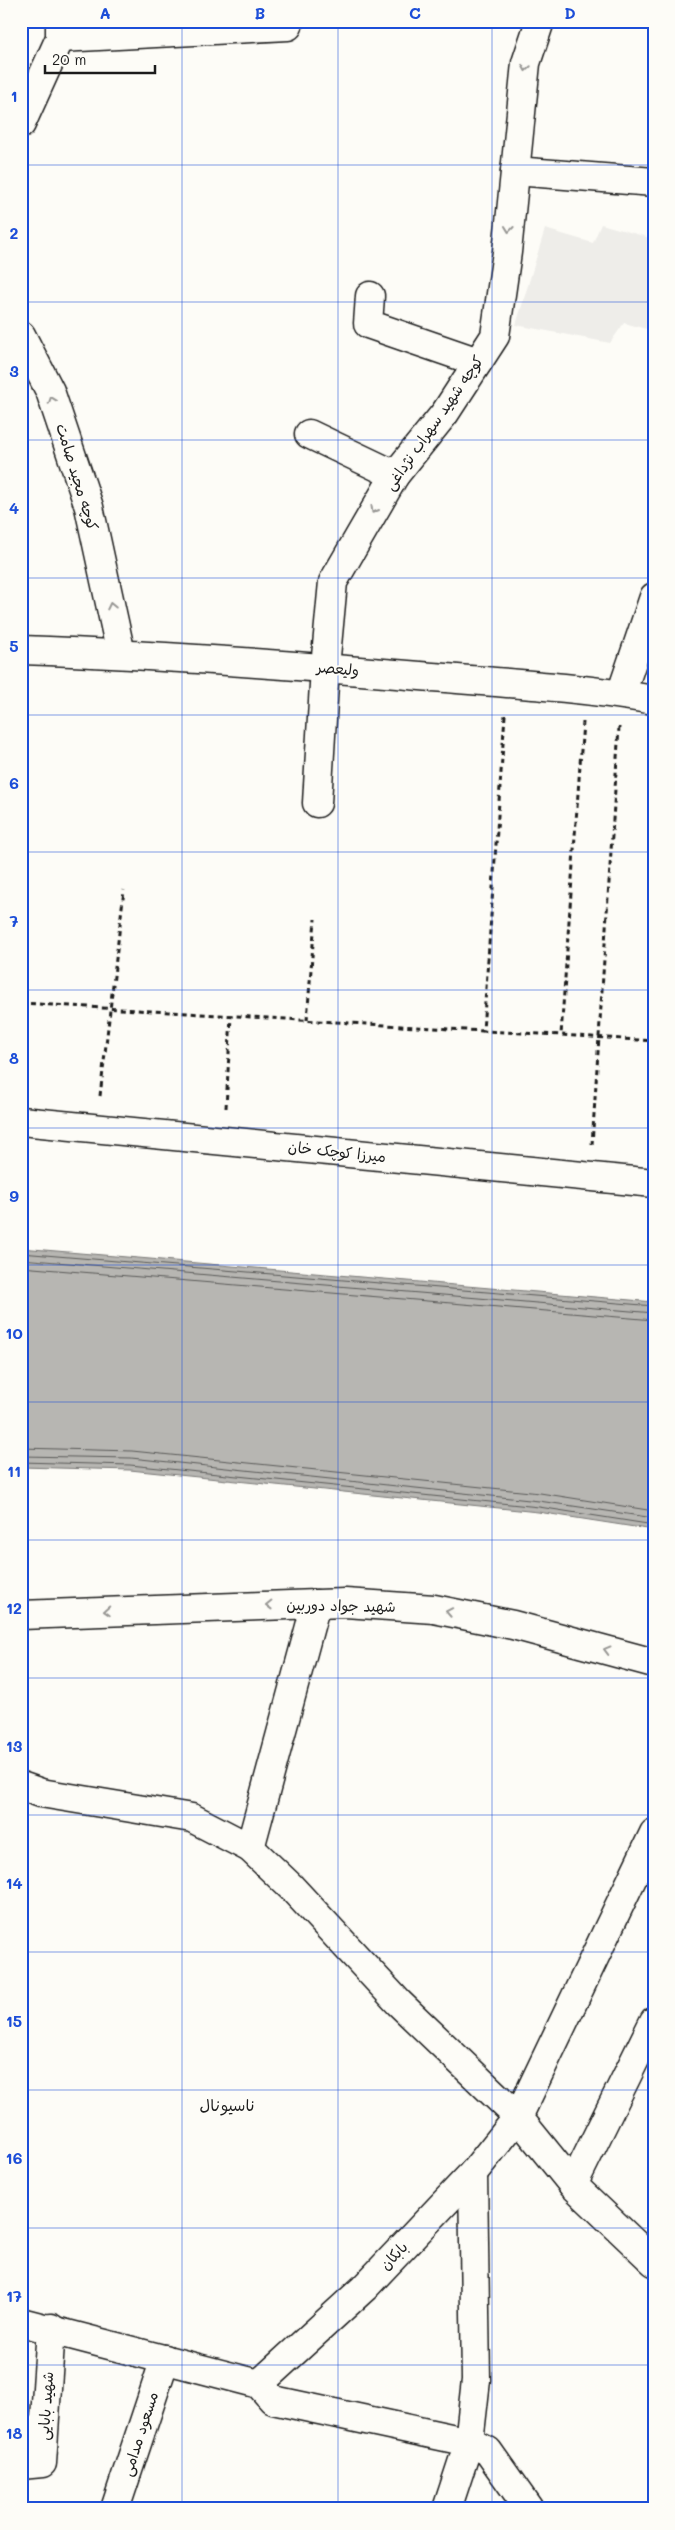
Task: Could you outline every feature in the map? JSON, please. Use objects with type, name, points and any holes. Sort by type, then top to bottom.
[{"type":"street","name":"کوچه شهید سهراب نژداغی","points":[[317,803],[325,667],[333,582],[395,475],[445,413],[495,336],[507,252],[526,63],[540,21]]},
{"type":"street","points":[[21,124],[60,30],[288,26]]},
{"type":"street","points":[[515,171],[654,182]]},
{"type":"street","points":[[370,296],[368,324],[478,362]]},
{"type":"street","name":"کوچه مجید صامت","points":[[21,336],[50,392],[89,507],[121,654]]},
{"type":"street","points":[[309,434],[395,475]]},
{"type":"street","points":[[621,694],[654,597]]},
{"type":"street","name":"ولیعصر","points":[[21,650],[121,654],[325,667],[586,690],[654,700]]},
{"type":"street","name":"میرزا کوچک خان","points":[[21,1121],[654,1183]]},
{"type":"street","name":"شهید جواد دوربین","points":[[21,1615],[345,1603],[434,1609],[513,1625],[654,1662]]},
{"type":"street","points":[[250,1848],[316,1604]]},
{"type":"street","points":[[21,1786],[41,1792],[192,1818],[250,1848],[291,1887],[399,2003],[518,2117],[573,2185],[654,2262]]},
{"type":"street","name":"بابکان","points":[[259,2384],[364,2288],[473,2173],[518,2117],[654,1833]]},
{"type":"street","points":[[573,2185],[654,2021]]},
{"type":"street","points":[[447,2509],[469,2442],[476,2380],[473,2173]]},
{"type":"street","points":[[21,2322],[51,2328],[259,2384],[273,2400],[469,2442],[488,2451],[529,2509]]},
{"type":"street","name":"شهید بابایی","points":[[21,2465],[42,2463],[51,2328]]},
{"type":"street","name":"مسعود مدامی","points":[[115,2509],[165,2359]]},
{"type":"path","points":[[483,1031],[507,683]]},
{"type":"path","points":[[561,1035],[586,690]]},
{"type":"path","points":[[590,1176],[621,694]]},
{"type":"path","points":[[96,1128],[124,890]]},
{"type":"path","points":[[307,1020],[315,919]]},
{"type":"path","points":[[21,1003],[483,1031],[600,1036],[654,1041]]},
{"type":"path","points":[[224,1141],[231,1016]]},
{"type":"shaded area","points":[[601,224],[654,239],[654,331],[624,323],[610,343],[516,325],[545,229],[593,243]]},
{"type":"water","points":[[21,1248],[654,1302],[654,1530],[538,1512],[130,1470],[21,1467]]},
{"type":"district","name":"ناسیونال","points":[[227,2105]]}]
